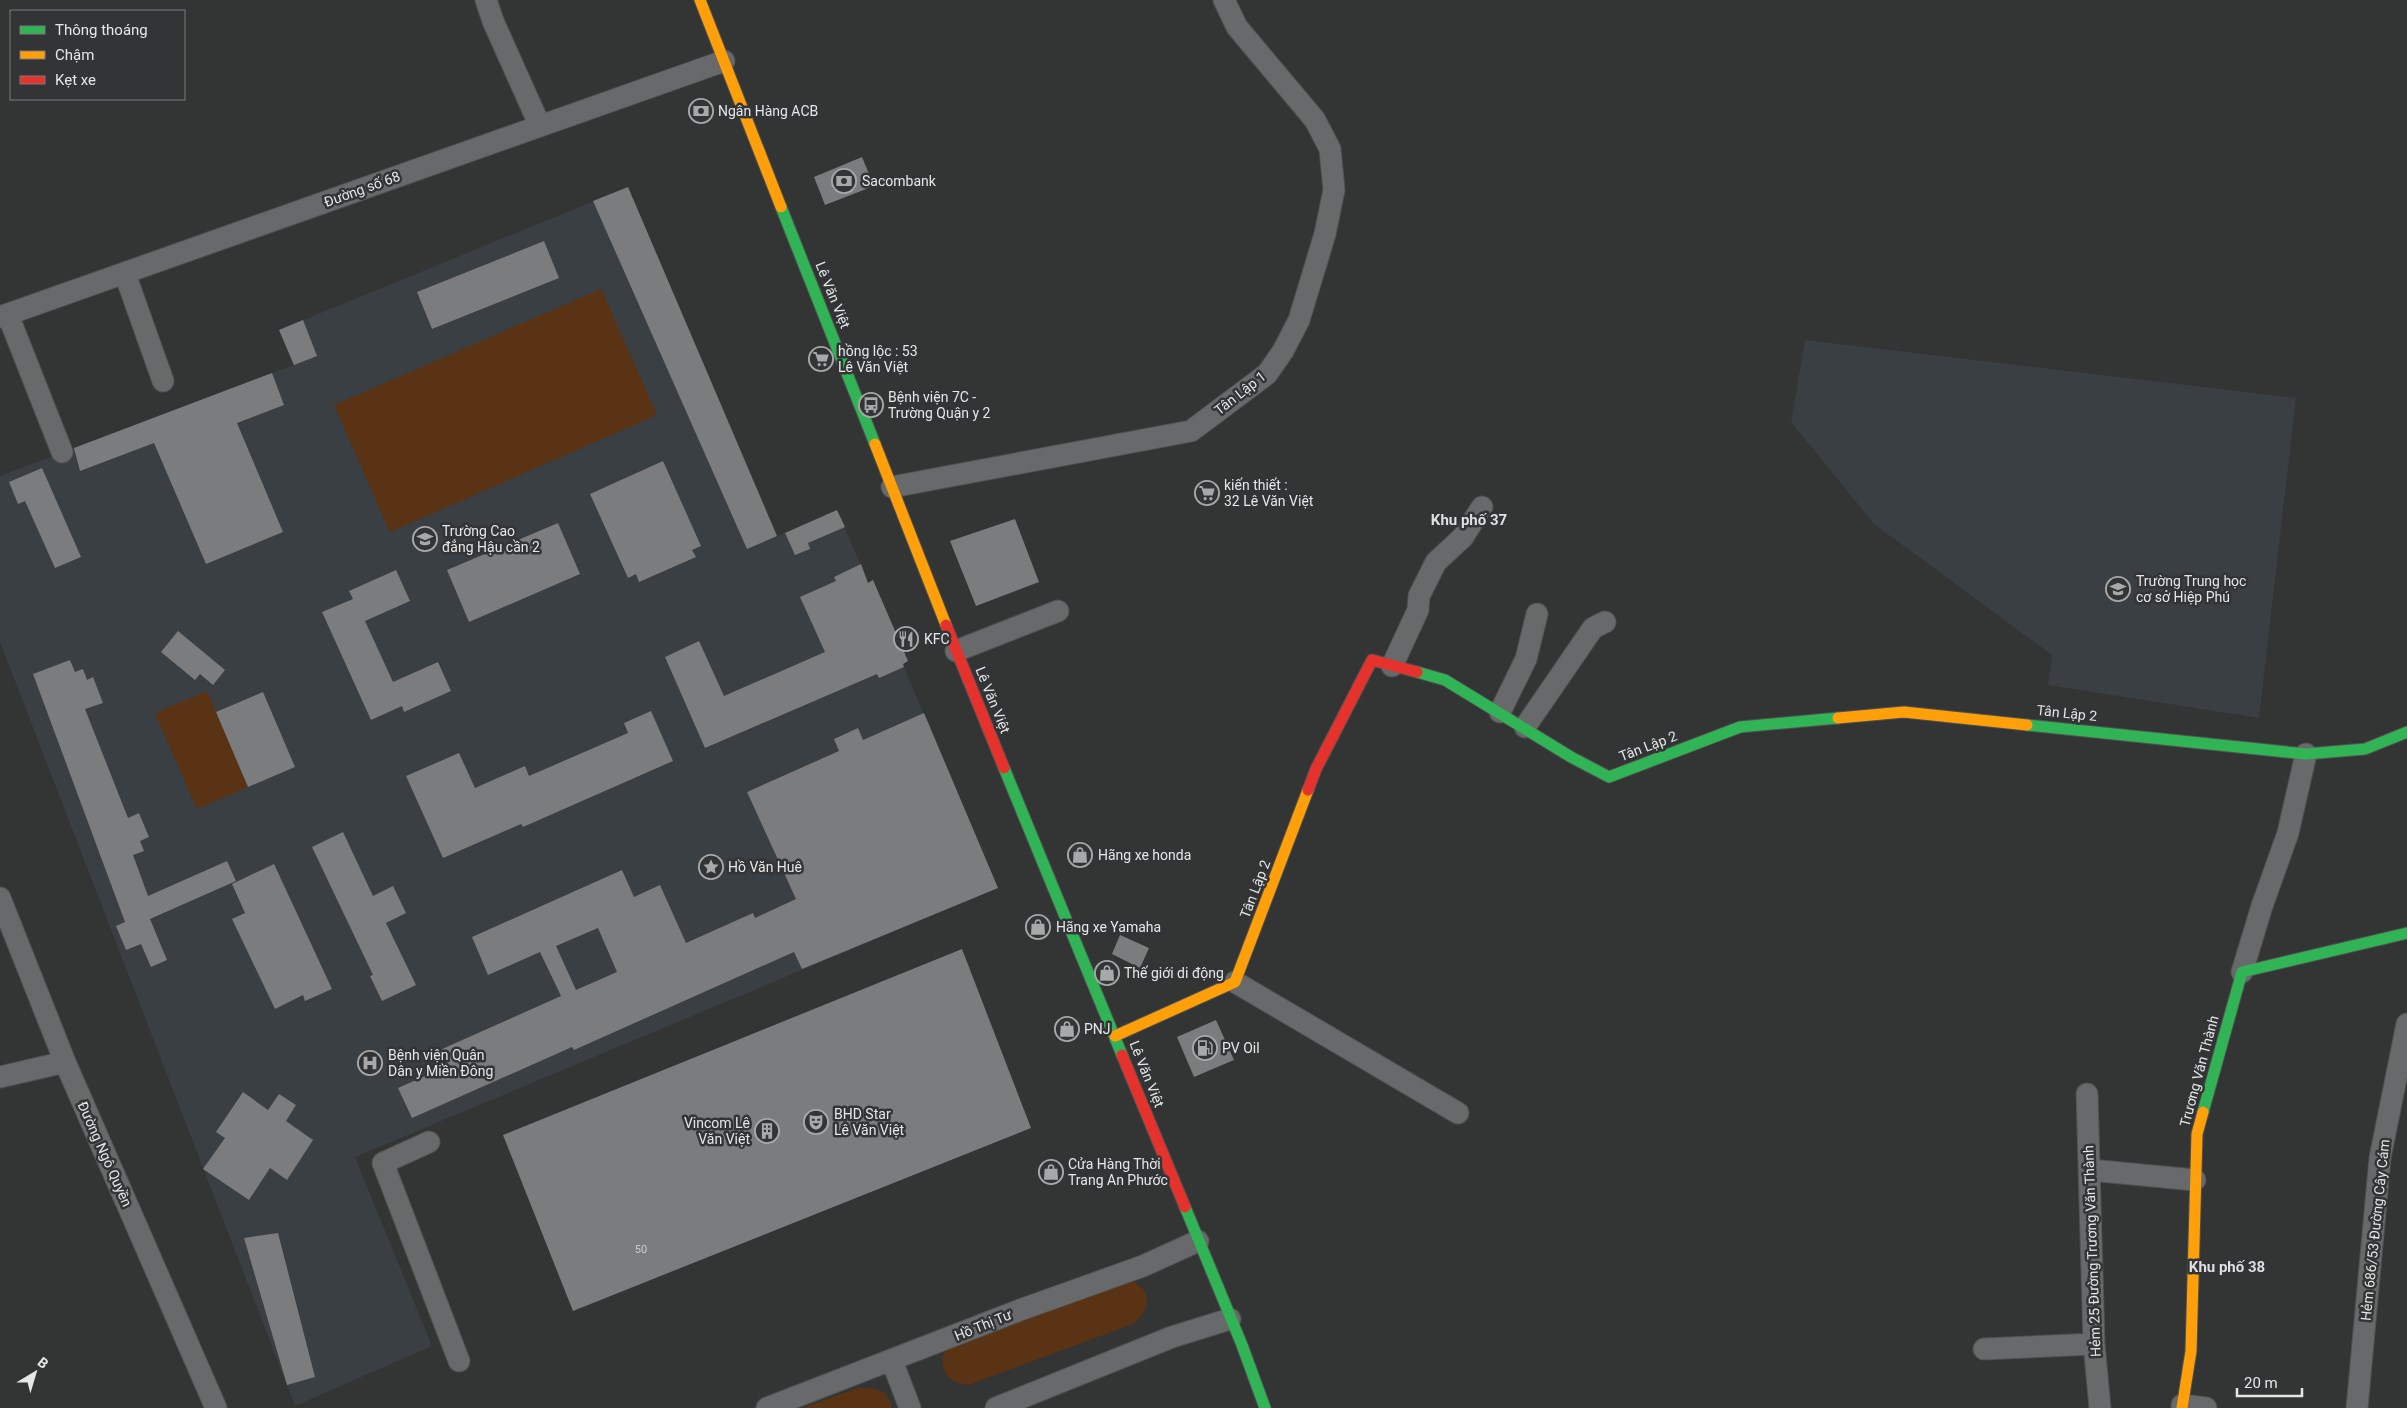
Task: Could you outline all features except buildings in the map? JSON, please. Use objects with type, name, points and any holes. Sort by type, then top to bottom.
[{"type":"street","points":[[486,0],[493,21],[540,126]]},
{"type":"street","name":"Lê Văn Việt","points":[[700,0],[956,651],[1260,1391],[1264,1408]]},
{"type":"street","name":"Tân Lập 1","points":[[892,487],[1191,431],[1267,374],[1283,351],[1299,320],[1325,234],[1334,190],[1330,149],[1315,120],[1237,27],[1224,0]]},
{"type":"street","name":"Đường số 68","points":[[4,316],[724,60]]},
{"type":"street","points":[[125,274],[162,381]]},
{"type":"street","points":[[4,316],[62,452]]},
{"type":"street","points":[[1392,666],[1418,610],[1418,596],[1436,562],[1463,536],[1482,507]]},
{"type":"street","points":[[956,651],[1058,611]]},
{"type":"street","points":[[1500,712],[1526,659],[1537,614]]},
{"type":"street","points":[[1525,727],[1593,628],[1605,622]]},
{"type":"street","name":"Tân Lập 2","points":[[1235,982],[1316,769],[1372,660],[1446,680],[1571,757],[1609,777],[1740,727],[1904,712],[2306,754],[2365,749],[2407,732]]},
{"type":"street","points":[[2242,972],[2262,906],[2288,833],[2306,754]]},
{"type":"street","name":"Đường Ngô Quyền","points":[[0,898],[65,1062],[216,1408]]},
{"type":"street","points":[[2242,972],[2407,933]]},
{"type":"street","name":"Trương Văn Thành","points":[[2182,1407],[2191,1351],[2197,1134],[2242,972]]},
{"type":"street","points":[[1115,1036],[1235,982],[1458,1113]]},
{"type":"street","name":"Hẻm 686/53 Đường Cây Cám","points":[[2358,1408],[2380,1158],[2407,1024]]},
{"type":"street","points":[[0,1077],[65,1062]]},
{"type":"street","name":"Hẻm 25 Đường Trương Văn Thành","points":[[2087,1094],[2094,1344],[2100,1408]]},
{"type":"street","points":[[429,1142],[383,1163],[459,1361]]},
{"type":"street","points":[[2090,1170],[2195,1180]]},
{"type":"street","name":"Hồ Thị Tư","points":[[767,1408],[1020,1310],[1143,1266],[1198,1241]]},
{"type":"street","points":[[996,1408],[1172,1337],[1230,1319]]},
{"type":"street","points":[[1984,1349],[2094,1344]]},
{"type":"street","points":[[892,1361],[910,1408]]},
{"type":"street","points":[[2182,1407],[2206,1408]]},
{"type":"shaded area","points":[[628,187],[777,536],[837,510],[868,582],[873,580],[908,661],[903,664],[904,667],[998,888],[355,1157],[432,1346],[295,1406],[0,642],[0,476],[293,365],[279,330]]},
{"type":"shaded area","points":[[601,289],[657,415],[390,532],[334,405]]},
{"type":"shaded area","name":"Trường Trung học cơ sở Hiệp Phú","points":[[1805,340],[2296,398],[2259,718],[2048,685],[2052,655],[1874,524],[1791,422]]},
{"type":"shaded area","points":[[207,691],[248,787],[197,809],[155,713]]},
{"type":"shaded area","points":[[1122,1279],[1139,1285],[1147,1297],[1145,1310],[1133,1324],[968,1385],[955,1381],[946,1374],[943,1363],[945,1349]]},
{"type":"shaded area","points":[[857,1388],[880,1390],[887,1396],[892,1408],[803,1408]]},
{"type":"traffic: fast","points":[[781,207],[875,444]]},
{"type":"traffic: fast","points":[[1417,672],[1445,680],[1571,757],[1609,777],[1740,727],[1838,718]]},
{"type":"traffic: fast","points":[[2027,725],[2306,754],[2365,749],[2407,732]]},
{"type":"traffic: fast","points":[[1004,768],[1122,1055]]},
{"type":"traffic: fast","points":[[2203,1112],[2242,972],[2407,933]]},
{"type":"traffic: fast","points":[[1185,1207],[1242,1345],[1265,1408]]},
{"type":"traffic: slow","points":[[700,0],[781,207]]},
{"type":"traffic: slow","points":[[875,444],[946,625]]},
{"type":"traffic: slow","points":[[1838,718],[1904,712],[2027,725]]},
{"type":"traffic: slow","points":[[1115,1036],[1235,982],[1308,790]]},
{"type":"traffic: slow","points":[[2182,1408],[2191,1351],[2197,1134],[2203,1112]]},
{"type":"traffic: jam","points":[[946,625],[1004,768]]},
{"type":"traffic: jam","points":[[1308,790],[1316,769],[1372,660],[1417,672]]},
{"type":"traffic: jam","points":[[1122,1055],[1185,1207]]},
{"type":"place","name":"Ngân Hàng ACB","points":[[701,111]]},
{"type":"place","name":"Sacombank","points":[[844,181]]},
{"type":"place","name":"hồng lộc : 53 Lê Văn Việt","points":[[821,359]]},
{"type":"place","name":"Bệnh viện 7C - Trường Quận y 2","points":[[871,405]]},
{"type":"place","name":"kiến thiết : 32 Lê Văn Việt","points":[[1207,493]]},
{"type":"place","name":"Trường Cao đẳng Hậu cần 2","points":[[425,539]]},
{"type":"place","name":"Trường Trung học cơ sở Hiệp Phú","points":[[2118,589]]},
{"type":"place","name":"KFC","points":[[906,639]]},
{"type":"place","name":"Hãng xe honda","points":[[1080,855]]},
{"type":"place","name":"Hồ Văn Huê","points":[[711,867]]},
{"type":"place","name":"Hãng xe Yamaha","points":[[1038,927]]},
{"type":"place","name":"Thế giới di động","points":[[1107,973]]},
{"type":"place","name":"PNJ","points":[[1067,1029]]},
{"type":"place","name":"PV Oil","points":[[1205,1048]]},
{"type":"place","name":"Bệnh viện Quân Dân y Miền Đông","points":[[370,1063]]},
{"type":"place","name":"BHD Star Lê Văn Việt","points":[[816,1122]]},
{"type":"place","name":"Vincom Lê Văn Việt","points":[[767,1131]]},
{"type":"place","name":"Cửa Hàng Thời Trang An Phước","points":[[1051,1172]]},
{"type":"district","name":"Khu phố 37","points":[[1469,520]]},
{"type":"district","name":"Khu phố 38","points":[[2227,1267]]}]
